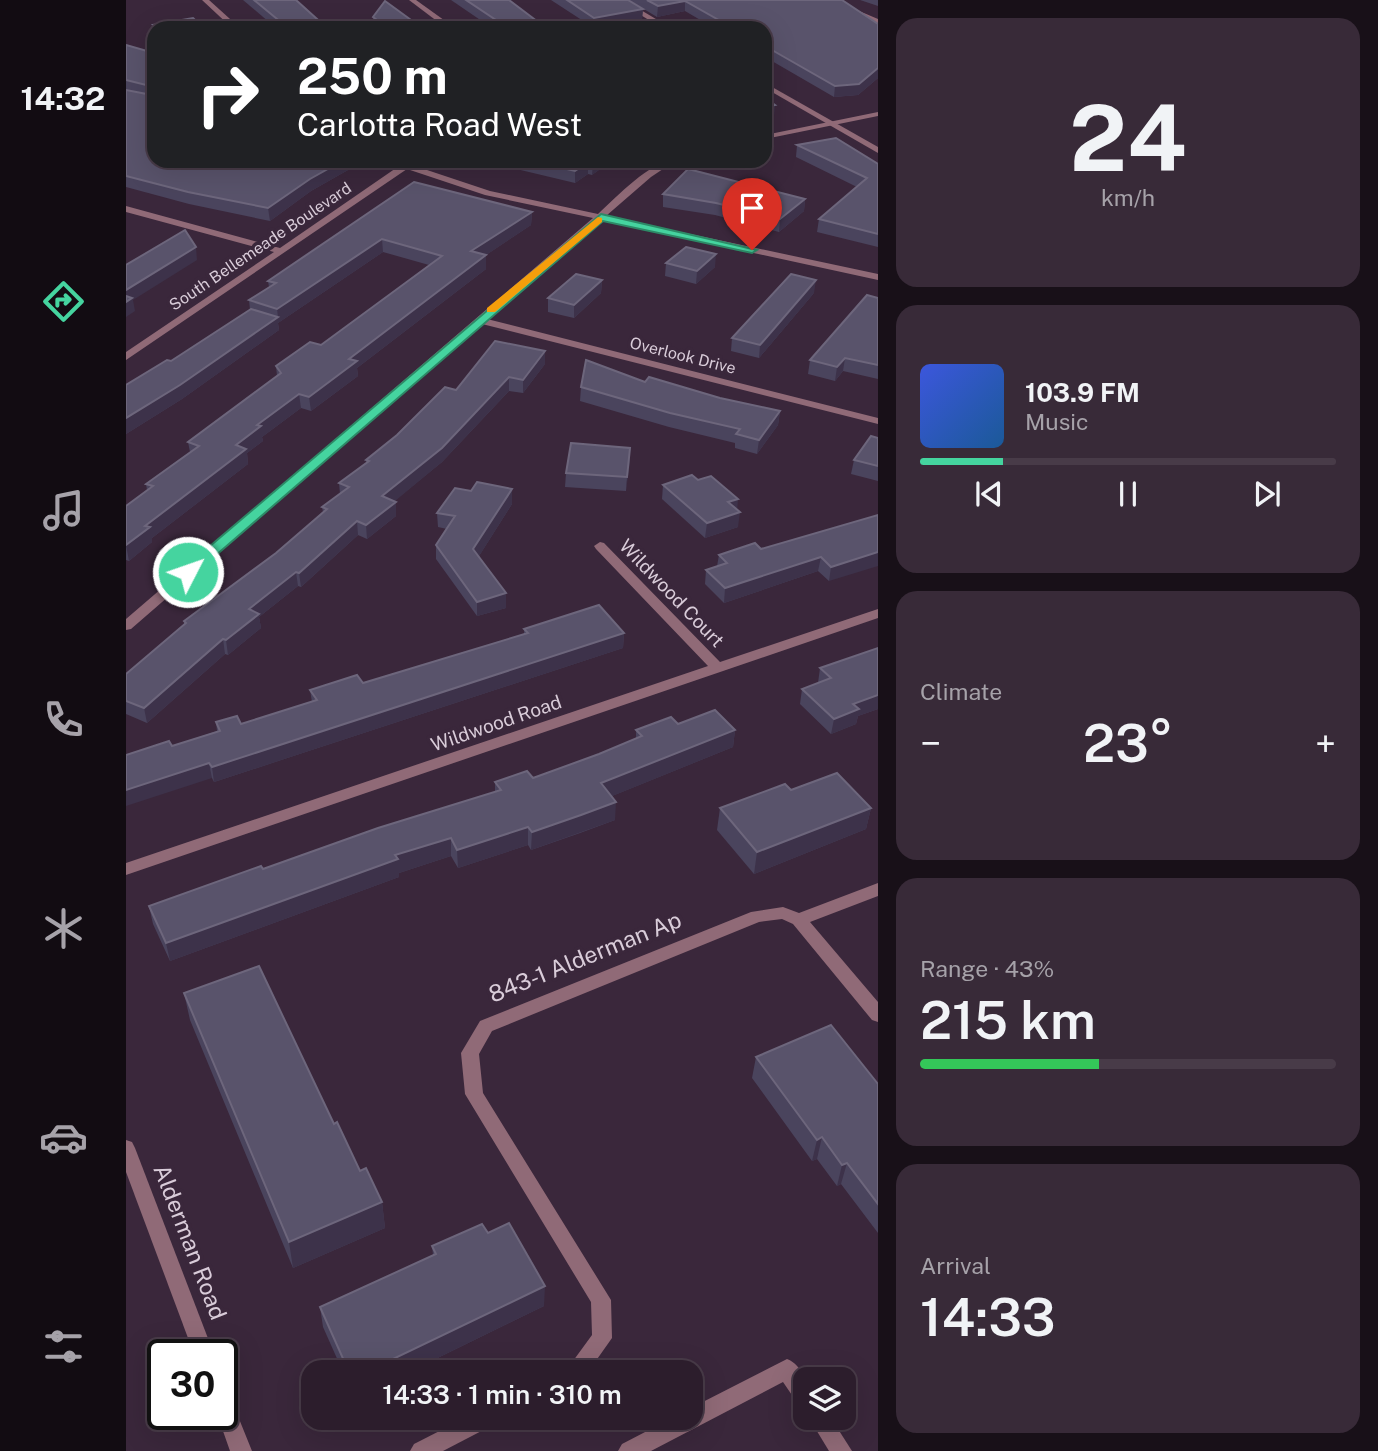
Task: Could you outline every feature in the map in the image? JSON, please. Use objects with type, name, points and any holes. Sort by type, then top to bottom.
[{"type":"street","points":[[205,0],[228,21]]},
{"type":"street","points":[[412,0],[441,21]]},
{"type":"street","points":[[619,0],[655,21]]},
{"type":"street","points":[[827,0],[877,22]]},
{"type":"street","points":[[772,89],[877,151]]},
{"type":"street","points":[[772,136],[877,114]]},
{"type":"street","name":"South Bellemeade Boulevard","points":[[126,357],[401,168]]},
{"type":"street","points":[[419,168],[463,187],[877,277]]},
{"type":"street","points":[[126,626],[648,175],[660,168]]},
{"type":"street","points":[[126,209],[281,251]]},
{"type":"street","name":"Overlook Drive","points":[[480,320],[877,421]]},
{"type":"street","name":"Wildwood Court","points":[[600,546],[718,668]]},
{"type":"street","name":"Wildwood Road","points":[[126,869],[877,613]]},
{"type":"street","points":[[877,889],[799,920],[877,1015]]},
{"type":"street","name":"843-1 Alderman Ap","points":[[585,1360],[602,1338],[601,1300],[474,1094],[470,1053],[486,1026],[757,916],[783,913],[799,920]]},
{"type":"street","name":"Alderman Road","points":[[126,1148],[133,1189],[198,1339]]},
{"type":"street","points":[[629,1451],[787,1370],[793,1379]]},
{"type":"street","points":[[233,1430],[241,1451]]},
{"type":"street","points":[[421,1451],[462,1430]]},
{"type":"street","points":[[827,1430],[841,1451]]},
{"type":"building","points":[[254,0],[296,0],[319,21],[280,21]]},
{"type":"building","points":[[466,0],[509,0],[537,21],[498,21]]},
{"type":"building","points":[[567,0],[628,0],[643,9],[594,18]]},
{"type":"building","points":[[647,0],[842,0],[878,24],[878,68],[859,84],[835,86],[772,50],[772,21],[721,21],[685,1],[658,6]]},
{"type":"building","points":[[385,1],[412,21],[378,21],[373,17]]},
{"type":"building","points":[[126,45],[147,51],[147,85],[126,80]]},
{"type":"building","points":[[126,90],[147,94],[147,168],[330,168],[268,208],[126,176]]},
{"type":"building","points":[[836,138],[878,164],[878,234],[819,219],[867,178],[797,145]]},
{"type":"building","points":[[688,169],[805,199],[780,219],[716,203],[663,194]]},
{"type":"building","points":[[414,182],[532,212],[471,251],[486,255],[349,359],[357,361],[309,397],[299,394],[257,425],[261,426],[236,445],[246,449],[145,526],[150,527],[126,545],[126,506],[153,486],[146,484],[199,446],[188,442],[281,373],[276,366],[310,342],[321,345],[442,256],[382,239],[277,309],[249,300],[276,283],[268,281]]},
{"type":"building","points":[[185,230],[196,247],[126,290],[126,265]]},
{"type":"building","points":[[686,247],[716,254],[697,271],[666,263]]},
{"type":"building","points":[[576,274],[602,280],[574,305],[548,298]]},
{"type":"building","points":[[791,274],[816,280],[760,345],[732,338]]},
{"type":"building","points":[[867,295],[878,298],[878,365],[845,358],[837,367],[810,360]]},
{"type":"building","points":[[251,309],[278,317],[180,385],[126,418],[126,385],[167,360],[171,361]]},
{"type":"building","points":[[495,341],[545,351],[523,380],[509,377],[442,448],[382,496],[396,502],[366,525],[357,521],[299,573],[296,572],[249,609],[259,614],[226,640],[223,639],[144,708],[126,701],[126,674],[186,623],[184,621],[276,553],[327,509],[322,507],[349,487],[339,483],[369,461],[366,460],[397,435],[445,387],[456,390]]},
{"type":"building","points":[[586,360],[645,382],[649,377],[720,398],[780,411],[759,440],[736,434],[740,429],[670,413],[581,387]]},
{"type":"building","points":[[871,436],[878,438],[878,466],[854,460]]},
{"type":"building","points":[[571,443],[630,448],[627,477],[566,473]]},
{"type":"building","points":[[692,475],[698,480],[711,476],[738,499],[728,502],[740,512],[707,523],[663,485]]},
{"type":"building","points":[[477,482],[512,489],[473,549],[506,593],[477,602],[436,545],[455,516],[437,513],[455,488],[471,491]]},
{"type":"building","points":[[878,515],[878,552],[831,567],[821,557],[725,588],[706,570],[727,563],[719,555],[755,543],[761,549]]},
{"type":"building","points":[[599,605],[624,633],[212,767],[209,763],[126,790],[126,755],[169,741],[172,746],[220,731],[216,722],[237,716],[241,724],[317,700],[310,690],[357,675],[363,683],[528,633],[524,629]]},
{"type":"building","points":[[878,648],[878,695],[853,704],[859,709],[834,719],[802,689],[831,678],[820,668]]},
{"type":"building","points":[[715,710],[735,730],[601,783],[616,802],[532,832],[528,827],[457,850],[451,838],[395,855],[398,859],[166,943],[149,906],[261,866],[263,869],[378,828],[501,790],[495,782],[527,771],[533,778],[599,754],[642,736],[636,730],[671,717],[678,724]]},
{"type":"building","points":[[837,773],[871,808],[757,852],[720,808],[785,784],[791,790]]},
{"type":"building","points":[[259,966],[334,1124],[337,1122],[360,1171],[366,1168],[382,1202],[289,1242],[184,993]]},
{"type":"building","points":[[831,1025],[878,1084],[878,1204],[847,1163],[842,1165],[822,1137],[817,1140],[756,1057]]},
{"type":"building","points":[[509,1223],[545,1286],[391,1360],[344,1360],[320,1307],[436,1254],[432,1246],[482,1224],[488,1233]]},
{"type":"slow traffic","points":[[491,310],[598,220]]},
{"type":"route","points":[[188,572],[601,217],[752,250]]}]
